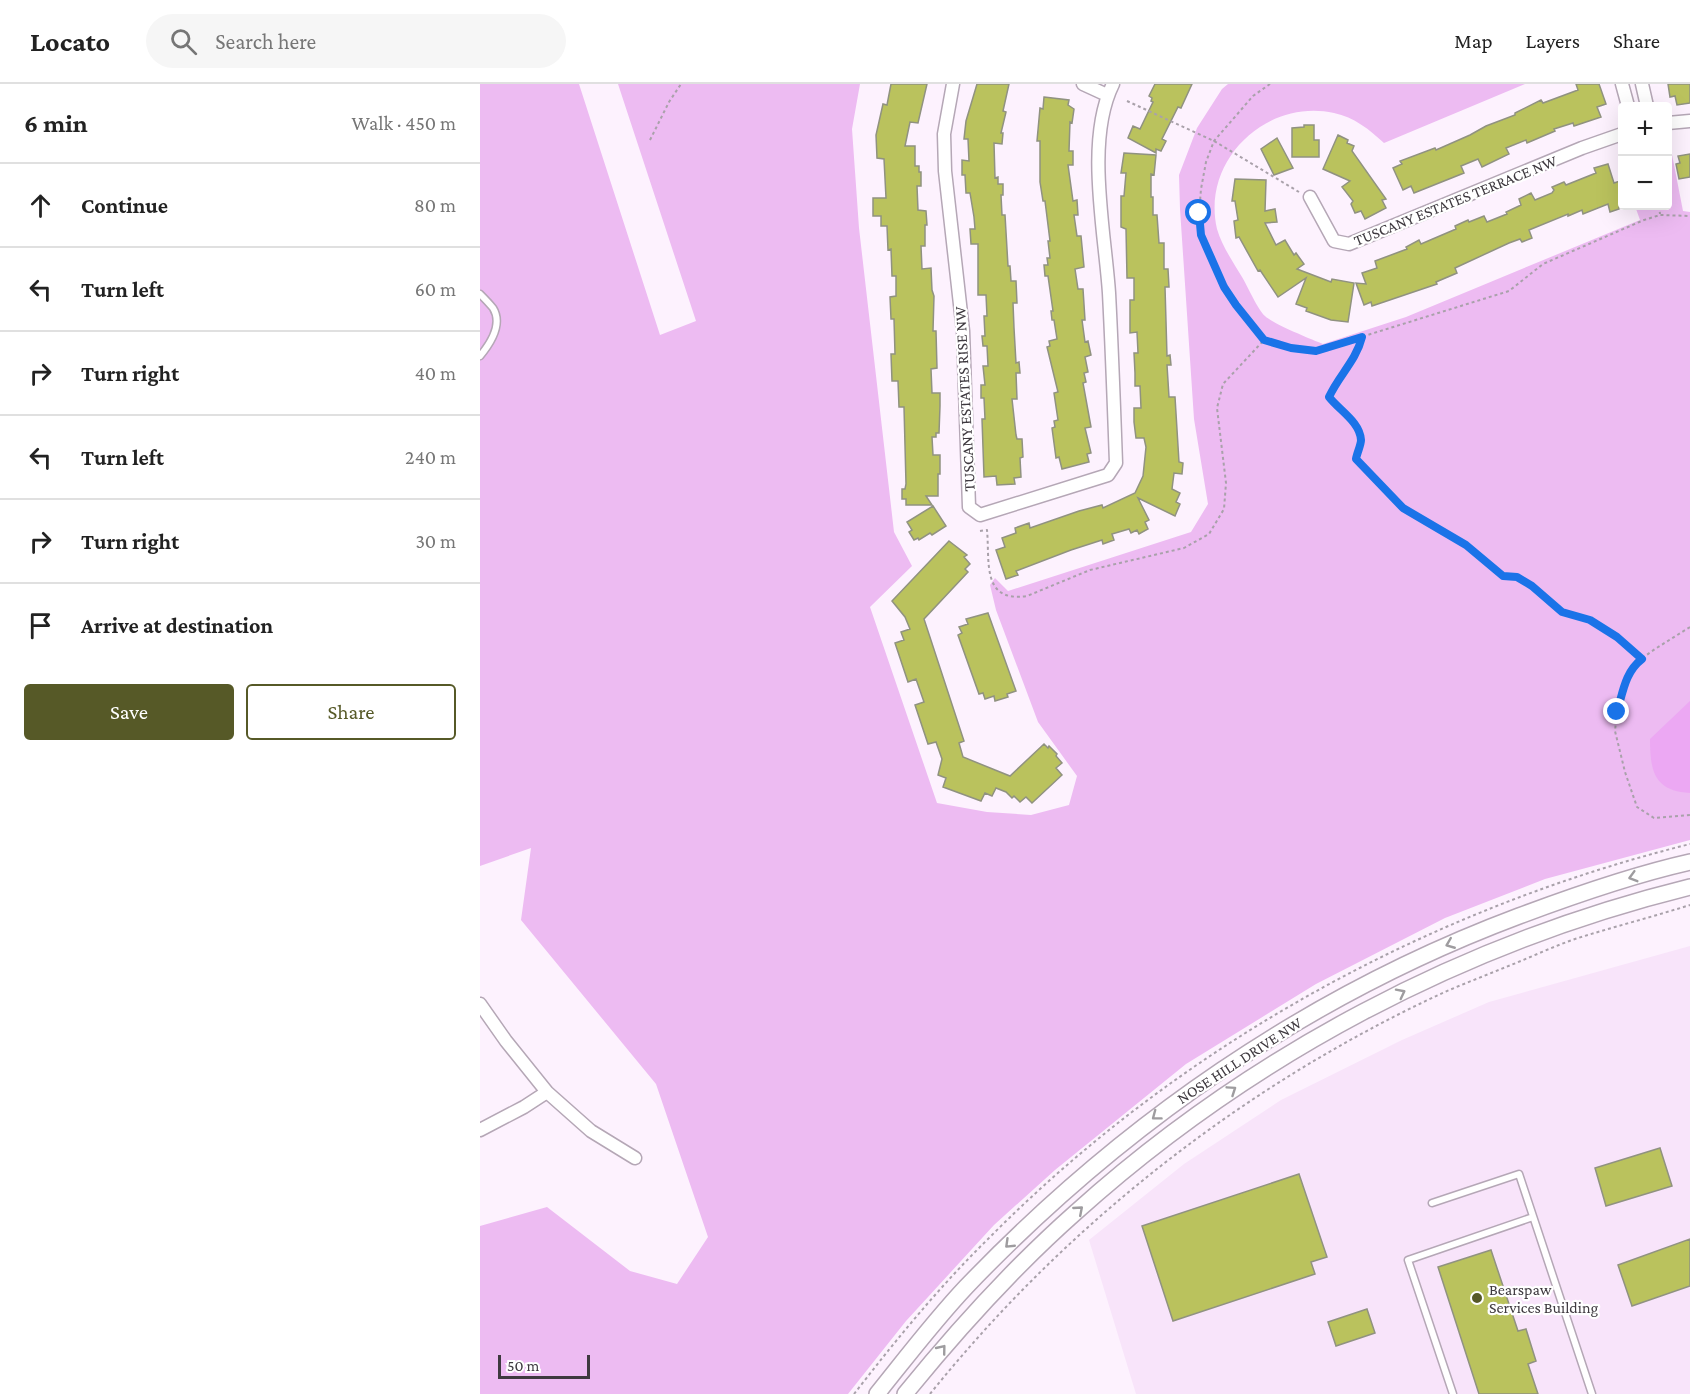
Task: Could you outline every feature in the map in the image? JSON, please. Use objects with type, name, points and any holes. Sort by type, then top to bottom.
[{"type":"street","name":"TUSCANY ESTATES RISE NW","points":[[953,84],[944,134],[945,171],[963,331],[969,507],[980,515],[1108,475],[1116,464],[1109,294],[1097,154],[1110,89],[1083,84]]},
{"type":"street","points":[[1622,84],[1627,102]]},
{"type":"street","points":[[1642,84],[1646,102]]},
{"type":"street","points":[[1672,123],[1690,121]]},
{"type":"street","name":"TUSCANY ESTATES TERRACE NW","points":[[1310,197],[1334,242],[1350,244],[1582,148],[1618,136]]},
{"type":"street","name":"NOSE HILL DRIVE NW","points":[[877,1394],[964,1289],[1044,1210],[1128,1137],[1234,1060],[1328,1004],[1440,948],[1558,902],[1621,881],[1690,862]]},
{"type":"street","name":"NOSE HILL DRIVE NW","points":[[905,1394],[950,1340],[1067,1220],[1168,1136],[1238,1087],[1355,1016],[1453,968],[1592,914],[1690,887]]},
{"type":"street","points":[[480,1004],[547,1092],[591,1131],[634,1158]]},
{"type":"street","points":[[480,1130],[516,1112],[547,1092]]},
{"type":"lane","points":[[480,294],[494,310],[496,327],[489,345],[480,356]]},
{"type":"lane","points":[[1432,1203],[1519,1174],[1592,1394]]},
{"type":"lane","points":[[1453,1394],[1408,1260],[1533,1217]]},
{"type":"path","points":[[650,140],[681,84]]},
{"type":"path","points":[[1270,84],[1253,96],[1214,141],[1206,162],[1199,213],[1201,235],[1224,287],[1264,340],[1291,348],[1316,351],[1509,291],[1543,264],[1660,215],[1690,216]]},
{"type":"path","points":[[1127,100],[1214,141],[1310,197]]},
{"type":"path","points":[[1659,210],[1660,215]]},
{"type":"path","points":[[1362,337],[1359,351],[1336,382],[1329,397],[1339,410],[1355,422],[1361,440],[1356,459],[1403,508],[1466,545],[1503,576],[1517,577],[1532,586],[1562,612],[1590,620],[1617,637],[1642,659]]},
{"type":"path","points":[[980,531],[987,530],[989,574],[992,583],[1008,597],[1017,598],[1090,570],[1184,548],[1209,534],[1224,509],[1226,483],[1217,408],[1223,384],[1264,340]]},
{"type":"path","points":[[1690,627],[1634,664],[1627,676],[1617,712],[1615,731],[1637,807],[1654,818],[1690,815]]},
{"type":"path","points":[[930,1394],[962,1354],[1015,1297],[1084,1230],[1194,1140],[1273,1086],[1324,1054],[1435,996],[1574,940],[1690,905]]},
{"type":"shaded area","points":[[480,84],[579,84],[660,335],[696,321],[618,84],[860,84],[852,129],[859,228],[894,532],[912,566],[870,607],[937,803],[987,812],[1031,815],[1069,805],[1077,776],[1038,722],[996,610],[990,585],[995,578],[1008,591],[1191,532],[1208,504],[1194,419],[1179,175],[1197,128],[1222,89],[1228,84],[1525,84],[1384,143],[1361,125],[1334,113],[1309,111],[1285,115],[1263,125],[1244,140],[1229,158],[1219,180],[1215,204],[1217,229],[1225,248],[1265,316],[1323,344],[1406,317],[1640,220],[1636,210],[1672,210],[1672,155],[1683,211],[1690,212],[1690,840],[1545,879],[1445,918],[1316,984],[1186,1064],[1055,1170],[994,1225],[906,1321],[848,1394],[480,1394],[480,1226],[547,1207],[630,1271],[677,1284],[708,1237],[656,1084],[521,920],[531,848],[480,866]]},
{"type":"shaded area","points":[[1690,701],[1690,793],[1669,788],[1656,777],[1651,761],[1650,739]]},
{"type":"shaded area","points":[[1690,946],[1690,1394],[1136,1394],[1089,1240],[1184,1164],[1281,1100],[1402,1040],[1489,1002]]},
{"type":"building","points":[[891,84],[927,84],[918,123],[910,122],[905,146],[915,146],[915,166],[919,166],[919,172],[921,172],[921,186],[917,186],[918,210],[926,211],[927,225],[925,225],[925,246],[921,246],[922,269],[931,268],[934,296],[933,331],[936,331],[937,368],[931,369],[932,393],[940,393],[940,406],[939,433],[936,433],[936,437],[932,437],[933,455],[940,455],[940,474],[938,474],[938,496],[926,496],[932,505],[906,505],[906,499],[902,499],[902,489],[905,489],[906,484],[904,407],[899,407],[898,381],[892,381],[891,354],[895,354],[894,319],[891,319],[890,297],[896,296],[896,276],[892,276],[887,226],[881,226],[881,216],[873,216],[873,198],[886,198],[884,159],[877,158],[876,135],[883,104],[887,105]]},
{"type":"building","points":[[977,84],[1009,84],[1003,111],[1006,112],[1001,133],[1003,133],[1002,144],[994,143],[995,178],[998,177],[998,184],[1003,184],[1002,215],[1005,215],[1008,266],[1010,266],[1011,281],[1016,281],[1017,303],[1013,303],[1014,328],[1016,363],[1019,362],[1020,373],[1016,373],[1017,399],[1012,399],[1016,435],[1017,439],[1022,439],[1023,457],[1020,458],[1021,477],[1014,478],[1015,484],[997,485],[996,476],[984,477],[982,419],[985,419],[981,385],[985,385],[983,366],[988,366],[987,346],[983,346],[982,336],[985,336],[984,316],[987,316],[986,295],[978,295],[978,244],[971,244],[970,229],[975,229],[974,217],[970,193],[966,193],[965,175],[962,175],[962,160],[969,161],[968,139],[964,139],[966,121]]},
{"type":"building","points":[[1155,84],[1192,84],[1181,108],[1178,107],[1162,139],[1166,141],[1161,151],[1156,149],[1156,153],[1128,138],[1133,126],[1140,129],[1153,102],[1149,96]]},
{"type":"building","points":[[1576,84],[1599,84],[1606,104],[1597,107],[1601,117],[1574,126],[1573,123],[1554,129],[1555,131],[1527,143],[1526,140],[1506,148],[1509,154],[1482,167],[1478,159],[1461,166],[1464,173],[1414,193],[1411,186],[1403,190],[1393,168],[1402,164],[1400,161],[1435,148],[1436,150],[1515,115],[1541,100],[1543,103],[1578,90]]},
{"type":"building","points":[[1668,84],[1690,84],[1690,103],[1677,105],[1675,96],[1670,97]]},
{"type":"building","points":[[1044,97],[1069,100],[1068,105],[1074,109],[1072,123],[1070,122],[1069,151],[1073,151],[1073,165],[1068,165],[1073,201],[1077,200],[1078,215],[1074,215],[1077,236],[1081,236],[1084,267],[1075,269],[1078,289],[1083,289],[1085,320],[1082,320],[1085,342],[1088,341],[1091,355],[1085,357],[1088,372],[1084,373],[1086,382],[1083,383],[1091,427],[1085,428],[1091,453],[1087,454],[1089,462],[1062,469],[1059,457],[1056,458],[1052,428],[1055,427],[1054,421],[1058,420],[1054,393],[1058,392],[1047,347],[1050,346],[1049,341],[1057,339],[1054,320],[1052,320],[1051,311],[1053,311],[1048,276],[1045,276],[1044,265],[1048,265],[1047,258],[1050,258],[1048,241],[1050,241],[1040,182],[1040,141],[1037,141],[1040,108],[1043,109]]},
{"type":"building","points":[[1304,125],[1314,125],[1314,140],[1319,140],[1319,157],[1292,157],[1292,128],[1304,127]]},
{"type":"building","points":[[1338,135],[1354,146],[1352,151],[1386,199],[1382,200],[1386,208],[1365,219],[1361,211],[1355,213],[1351,204],[1353,201],[1342,187],[1350,181],[1323,169]]},
{"type":"building","points":[[1277,138],[1293,168],[1274,175],[1261,149]]},
{"type":"building","points":[[1124,153],[1156,155],[1154,175],[1151,174],[1151,197],[1153,197],[1153,215],[1157,215],[1159,243],[1164,243],[1164,269],[1168,269],[1169,287],[1165,287],[1167,356],[1170,355],[1171,365],[1167,365],[1169,397],[1175,397],[1179,462],[1183,463],[1182,474],[1174,473],[1172,489],[1180,493],[1176,502],[1180,504],[1175,516],[1138,498],[1149,520],[1145,522],[1148,529],[1139,534],[1137,530],[1131,533],[1129,529],[1112,534],[1114,540],[1103,544],[1102,540],[1071,550],[1016,571],[1018,575],[1006,579],[996,550],[1005,547],[1002,538],[1016,533],[1015,528],[1029,523],[1030,528],[1079,511],[1102,505],[1103,508],[1135,493],[1143,476],[1146,447],[1144,438],[1136,438],[1134,422],[1134,408],[1141,408],[1140,386],[1135,386],[1134,353],[1138,353],[1137,332],[1130,333],[1130,300],[1134,300],[1134,278],[1127,278],[1126,229],[1121,227],[1121,196],[1124,196],[1126,173],[1121,173]]},
{"type":"building","points":[[1690,154],[1690,177],[1679,179],[1676,164],[1680,163],[1678,156]]},
{"type":"building","points":[[1608,164],[1614,183],[1618,182],[1618,209],[1610,212],[1608,204],[1583,214],[1582,210],[1568,216],[1568,214],[1529,230],[1532,238],[1509,243],[1455,268],[1457,273],[1436,282],[1437,284],[1372,306],[1371,302],[1364,305],[1356,283],[1366,284],[1362,273],[1377,268],[1375,261],[1407,249],[1406,247],[1419,240],[1421,244],[1456,229],[1455,226],[1468,220],[1469,222],[1484,216],[1487,222],[1507,214],[1506,212],[1521,205],[1519,199],[1531,193],[1535,200],[1552,193],[1554,190],[1552,187],[1564,182],[1566,185],[1596,173],[1594,168]]},
{"type":"building","points":[[1235,179],[1266,180],[1265,211],[1275,209],[1277,222],[1265,223],[1276,245],[1285,240],[1294,255],[1296,253],[1304,264],[1297,269],[1331,282],[1332,279],[1354,283],[1348,322],[1331,320],[1306,311],[1307,308],[1296,304],[1306,278],[1278,297],[1260,270],[1258,271],[1239,237],[1236,238],[1234,221],[1238,220],[1235,201],[1232,201]]},
{"type":"building","points":[[933,506],[946,526],[932,535],[930,533],[919,540],[918,538],[914,540],[907,522]]},
{"type":"building","points":[[949,541],[967,555],[964,557],[970,564],[965,569],[968,572],[924,619],[964,741],[959,743],[963,757],[1010,776],[1044,744],[1048,748],[1049,746],[1062,763],[1056,768],[1062,775],[1032,803],[1026,797],[1020,802],[1014,796],[1012,798],[1006,792],[996,788],[992,796],[985,793],[981,801],[943,787],[946,778],[938,775],[942,759],[936,742],[928,744],[915,705],[924,702],[916,679],[908,682],[895,643],[904,640],[901,632],[910,629],[905,617],[892,601]]},
{"type":"building","points":[[988,613],[1016,691],[1007,694],[1008,697],[995,701],[994,696],[985,699],[983,693],[979,694],[958,635],[962,633],[959,627],[968,624],[966,619]]},
{"type":"building","points":[[1660,1148],[1672,1186],[1606,1206],[1595,1168]]},
{"type":"building","points":[[1299,1174],[1327,1257],[1311,1262],[1315,1274],[1173,1321],[1142,1226]]},
{"type":"building","points":[[1690,1239],[1690,1286],[1632,1306],[1618,1265]]},
{"type":"building","name":"Bearspaw Services Building","points":[[1491,1250],[1518,1331],[1526,1329],[1536,1361],[1528,1364],[1538,1394],[1479,1394],[1438,1267]]},
{"type":"building","points":[[1367,1309],[1375,1333],[1336,1346],[1328,1322]]},
{"type":"place","name":"Bearspaw Services Building","points":[[1477,1298]]},
{"type":"route","points":[[1199,213],[1201,235],[1224,287],[1264,340],[1291,348],[1316,351],[1362,337],[1359,351],[1336,382],[1329,397],[1339,410],[1355,422],[1361,440],[1356,459],[1372,477],[1403,508],[1466,545],[1503,576],[1517,577],[1532,586],[1562,612],[1590,620],[1617,637],[1642,659],[1634,664],[1627,676],[1617,712]]}]
